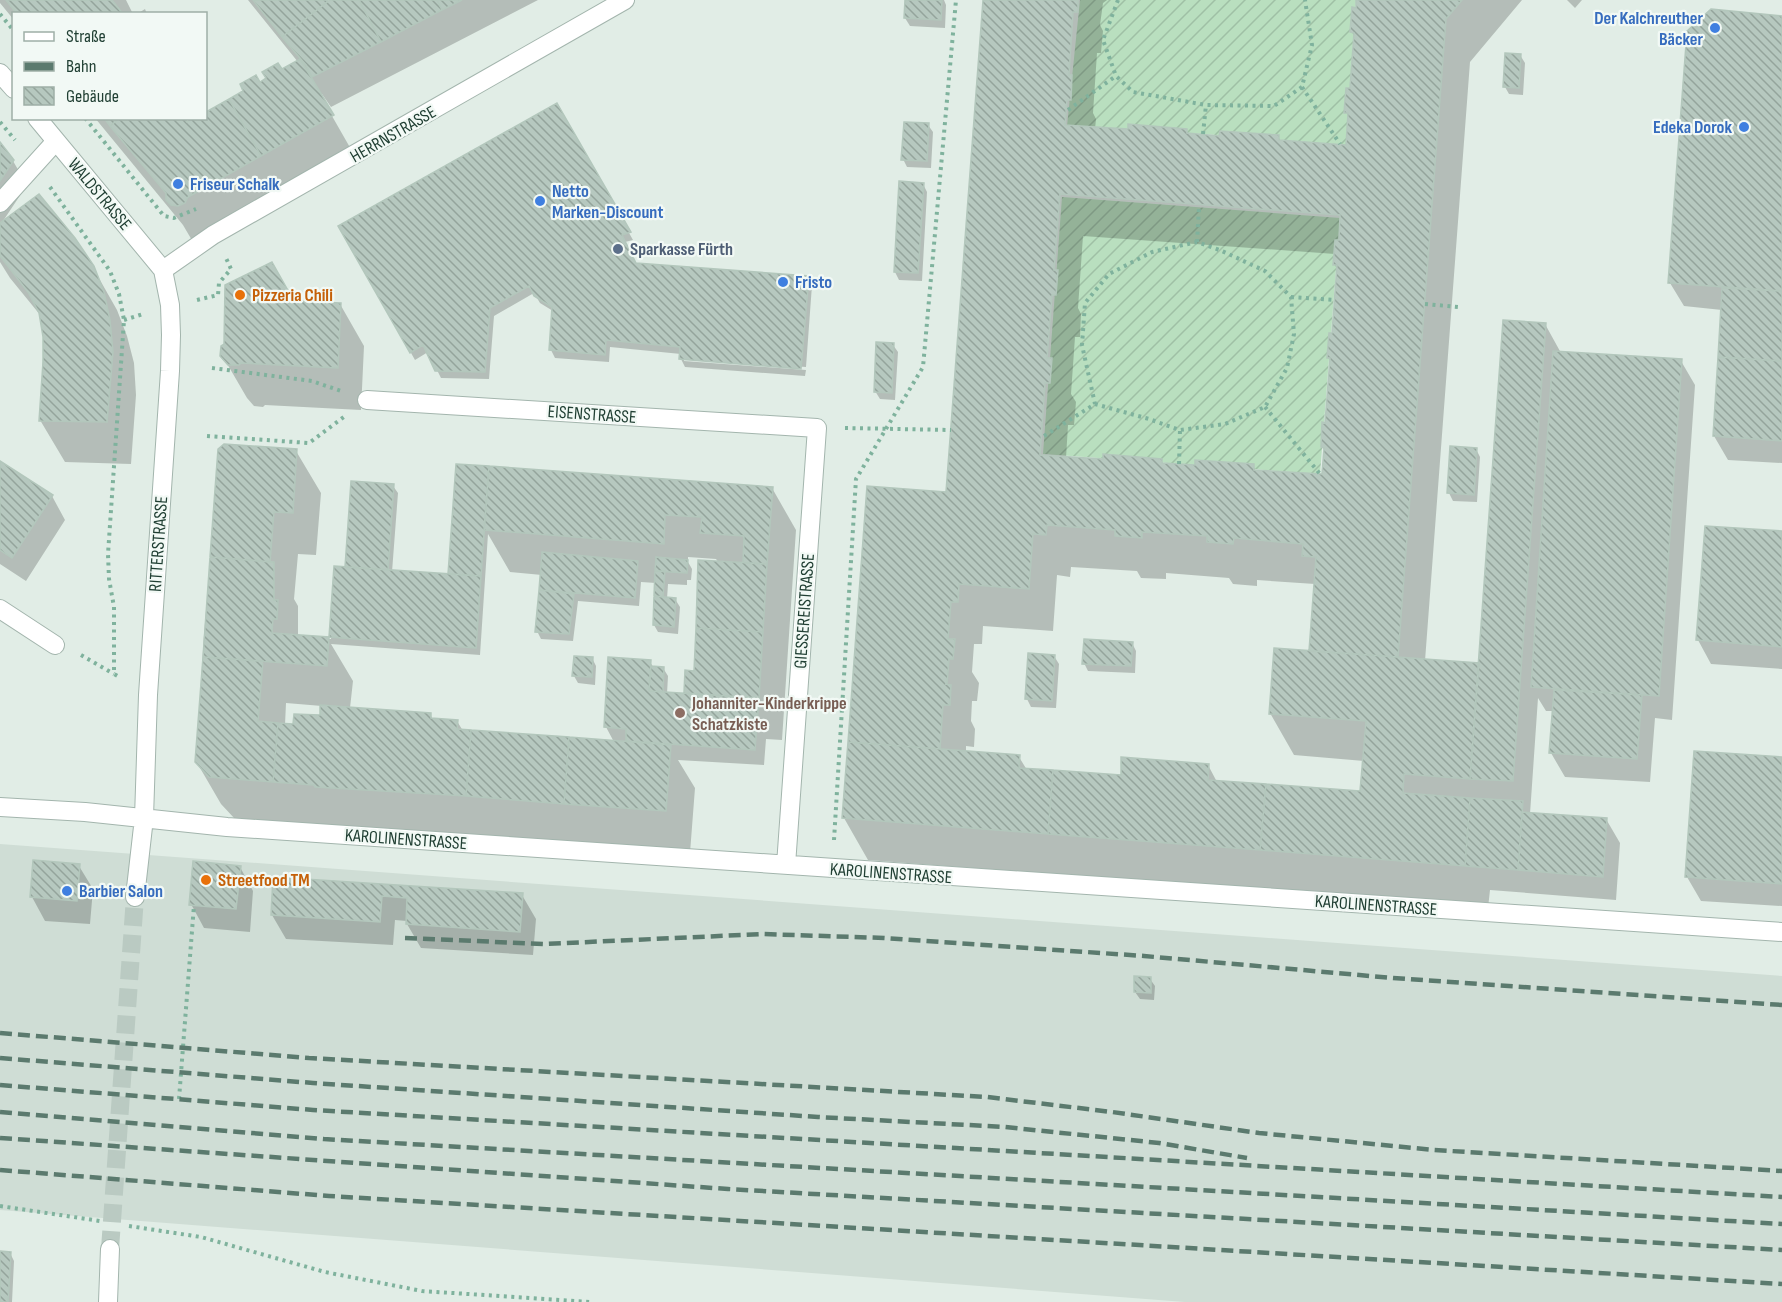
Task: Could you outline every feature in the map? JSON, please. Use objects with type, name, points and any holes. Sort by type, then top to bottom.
[{"type":"street","name":"HERRNSTRASSE","points":[[163,270],[213,236],[625,0]]},
{"type":"street","points":[[0,73],[12,87]]},
{"type":"street","name":"WALDSTRASSE","points":[[39,120],[163,270]]},
{"type":"street","points":[[0,203],[56,141]]},
{"type":"street","name":"RITTERSTRASSE","points":[[135,897],[144,818],[148,695],[170,371],[170,305],[163,270]]},
{"type":"street","name":"EISENSTRASSE","points":[[367,400],[818,428]]},
{"type":"street","name":"GIESSEREISTRASSE","points":[[786,866],[818,428]]},
{"type":"street","points":[[0,609],[55,645]]},
{"type":"street","name":"KAROLINENSTRASSE","points":[[0,807],[239,828],[1782,932]]},
{"type":"street","points":[[108,1302],[110,1249]]},
{"type":"path","points":[[832,869],[856,479],[922,366],[956,0]]},
{"type":"path","points":[[1118,0],[1103,40],[1116,76],[1133,92],[1206,105],[1274,106],[1302,87],[1312,45],[1305,0]]},
{"type":"path","points":[[0,14],[12,29]]},
{"type":"path","points":[[1068,110],[1116,76]]},
{"type":"path","points":[[1302,87],[1340,144]]},
{"type":"path","points":[[1203,134],[1206,105]]},
{"type":"path","points":[[87,120],[164,216],[174,218],[198,209],[201,215]]},
{"type":"path","points":[[0,122],[34,165],[110,271],[119,294],[124,320],[108,554],[109,579],[114,607],[114,674]]},
{"type":"path","points":[[1197,242],[1199,208]]},
{"type":"path","points":[[1044,436],[1095,404],[1180,430],[1225,424],[1265,407],[1287,368],[1294,334],[1291,297],[1265,271],[1197,242],[1152,252],[1109,274],[1085,303],[1082,345],[1095,404]]},
{"type":"path","points":[[209,297],[218,295],[219,283],[231,269],[228,263]]},
{"type":"path","points":[[110,271],[116,264]]},
{"type":"path","points":[[1291,297],[1335,300]]},
{"type":"path","points":[[1425,304],[1458,307]]},
{"type":"path","points":[[124,320],[139,316]]},
{"type":"path","points":[[212,368],[312,381],[367,400]]},
{"type":"path","points":[[207,436],[309,443],[367,400]]},
{"type":"path","points":[[1265,407],[1320,474]]},
{"type":"path","points":[[818,428],[951,430]]},
{"type":"path","points":[[1179,464],[1180,430]]},
{"type":"path","points":[[55,645],[89,658],[148,695]]},
{"type":"path","points":[[179,1099],[194,905]]},
{"type":"path","points":[[0,1206],[107,1222]]},
{"type":"path","points":[[118,1224],[201,1237],[325,1272],[422,1291],[591,1302]]},
{"type":"shaded area","points":[[0,844],[1782,976],[1782,1302],[1185,1302],[0,1210]]},
{"type":"green space","points":[[1080,0],[1356,0],[1346,145],[1067,126]]},
{"type":"green space","points":[[1062,197],[1340,218],[1320,474],[1043,454]]},
{"type":"building","points":[[6,0],[112,0],[121,12],[15,12]]},
{"type":"building","points":[[253,0],[326,0],[328,1],[282,37]]},
{"type":"building","points":[[330,0],[359,0],[381,42],[312,77],[306,65],[282,37]]},
{"type":"building","points":[[359,0],[437,0],[442,10],[381,42]]},
{"type":"building","points":[[437,0],[462,0],[442,10]]},
{"type":"building","points":[[905,0],[942,0],[941,20],[904,18]]},
{"type":"building","points":[[983,0],[1078,0],[1078,12],[1073,12],[1069,75],[1072,75],[1071,100],[1067,100],[1065,125],[1128,129],[1128,124],[1187,129],[1187,133],[1219,136],[1220,131],[1279,135],[1279,140],[1346,145],[1348,113],[1344,113],[1346,88],[1350,88],[1354,33],[1350,32],[1352,7],[1356,8],[1356,0],[1462,0],[1446,19],[1398,657],[1309,651],[1316,557],[1302,556],[1303,544],[1234,538],[1233,544],[1207,542],[1207,536],[1142,532],[1142,538],[1115,536],[1115,530],[1047,525],[1046,535],[1033,534],[1029,589],[959,584],[958,602],[951,602],[948,639],[955,639],[953,659],[949,659],[947,684],[945,684],[951,685],[950,705],[943,705],[940,749],[848,742],[867,486],[946,492]],"holes":[[[1060,194],[1340,215],[1339,240],[1335,240],[1333,265],[1337,265],[1332,333],[1329,333],[1327,358],[1330,358],[1325,423],[1322,422],[1321,447],[1324,448],[1322,474],[1254,470],[1254,464],[1195,460],[1195,465],[1162,463],[1162,459],[1103,454],[1103,459],[1040,455],[1045,383],[1050,383],[1052,358],[1047,358],[1052,295],[1056,295],[1058,270],[1054,270]]]},
{"type":"building","points":[[1711,9],[1782,16],[1782,291],[1668,283],[1687,31]]},
{"type":"building","points":[[1505,53],[1521,54],[1519,88],[1503,87]]},
{"type":"building","points":[[300,59],[334,115],[261,156],[229,99],[243,91],[240,84],[256,75],[260,82],[266,78],[262,72],[278,63],[282,69]]},
{"type":"building","points":[[229,99],[261,156],[188,197],[185,203],[178,206],[171,205],[166,200],[166,193],[110,126],[118,120],[186,120],[187,122],[207,120],[207,111]]},
{"type":"building","points":[[557,103],[631,232],[622,235],[636,263],[809,276],[801,369],[679,359],[680,347],[606,340],[605,355],[549,350],[552,307],[534,296],[529,286],[490,308],[485,372],[435,371],[423,345],[410,353],[338,226]]},
{"type":"building","points":[[106,120],[118,120],[110,126]]},
{"type":"building","points":[[904,122],[929,123],[927,161],[901,160]]},
{"type":"building","points":[[0,142],[14,160],[0,181]]},
{"type":"building","points":[[899,181],[924,183],[918,273],[894,272]]},
{"type":"building","points":[[39,194],[75,238],[94,266],[104,292],[113,352],[107,422],[39,421],[43,337],[39,313],[28,292],[0,256],[0,223]]},
{"type":"building","points":[[272,262],[294,301],[341,303],[338,368],[241,363],[228,365],[220,356],[221,346],[224,344],[225,285]]},
{"type":"building","points":[[1722,288],[1782,291],[1782,361],[1718,357]]},
{"type":"building","points":[[1503,320],[1546,323],[1513,781],[1470,779]]},
{"type":"building","points":[[876,342],[894,343],[892,393],[874,392]]},
{"type":"building","points":[[1553,351],[1682,359],[1659,696],[1531,687]]},
{"type":"building","points":[[1718,357],[1782,361],[1782,441],[1713,436]]},
{"type":"building","points":[[224,444],[297,449],[293,513],[274,512],[270,562],[210,557],[218,449]]},
{"type":"building","points":[[1450,446],[1477,448],[1474,495],[1447,493]]},
{"type":"building","points":[[0,461],[53,495],[12,558],[0,550]]},
{"type":"building","points":[[456,464],[489,466],[481,576],[448,574]]},
{"type":"building","points":[[489,466],[773,487],[767,564],[743,563],[744,536],[700,533],[702,517],[665,515],[664,544],[484,530]]},
{"type":"building","points":[[351,481],[394,484],[388,570],[345,567]]},
{"type":"building","points":[[1705,526],[1782,531],[1782,647],[1696,640]]},
{"type":"building","points":[[542,552],[638,561],[635,598],[539,590]]},
{"type":"building","points":[[210,557],[274,562],[274,600],[278,600],[277,619],[273,619],[272,633],[329,637],[327,666],[203,657]]},
{"type":"building","points":[[656,557],[688,560],[687,573],[655,571]]},
{"type":"building","points":[[698,560],[767,564],[763,632],[696,628]]},
{"type":"building","points":[[334,566],[481,576],[476,648],[329,637]]},
{"type":"building","points":[[655,571],[665,571],[663,597],[654,596]]},
{"type":"building","points":[[539,590],[574,594],[569,634],[535,632]]},
{"type":"building","points":[[654,596],[676,598],[674,627],[653,625]]},
{"type":"building","points":[[696,628],[763,632],[759,698],[684,693],[685,670],[694,671]]},
{"type":"building","points":[[1084,639],[1133,642],[1131,666],[1082,664]]},
{"type":"building","points":[[1274,648],[1479,663],[1470,779],[1404,774],[1403,793],[1470,798],[1465,866],[1260,850],[1266,784],[1360,791],[1366,721],[1269,714]]},
{"type":"building","points":[[1028,653],[1055,655],[1052,701],[1025,699]]},
{"type":"building","points":[[574,656],[593,657],[592,677],[572,676]]},
{"type":"building","points":[[203,657],[263,661],[258,721],[278,723],[273,782],[209,777],[195,762]]},
{"type":"building","points":[[608,657],[651,660],[649,691],[759,698],[755,750],[626,741],[626,729],[604,727]]},
{"type":"building","points":[[651,666],[664,667],[663,692],[649,691]]},
{"type":"building","points":[[1554,690],[1642,695],[1637,759],[1549,753]]},
{"type":"building","points":[[320,705],[431,713],[431,718],[458,720],[457,729],[471,730],[466,796],[315,787],[314,785],[273,782],[278,723],[293,724],[294,714],[320,715]]},
{"type":"building","points":[[471,730],[569,737],[564,804],[466,796]]},
{"type":"building","points":[[569,737],[671,745],[666,811],[564,804]]},
{"type":"building","points":[[848,742],[1020,755],[1019,768],[1053,770],[1048,834],[842,818]]},
{"type":"building","points":[[1694,751],[1782,757],[1782,884],[1685,877]]},
{"type":"building","points":[[1121,757],[1209,764],[1208,780],[1266,784],[1260,850],[1048,834],[1053,770],[1121,775]]},
{"type":"building","points":[[1470,798],[1523,801],[1518,870],[1465,866]]},
{"type":"building","points":[[1522,812],[1607,818],[1603,877],[1518,870]]},
{"type":"building","points":[[33,860],[80,864],[77,901],[30,897]]},
{"type":"building","points":[[193,861],[241,866],[236,909],[189,905]]},
{"type":"building","points":[[273,877],[523,893],[520,932],[406,924],[407,898],[382,896],[380,922],[271,915]]},
{"type":"building","points":[[1134,976],[1151,977],[1151,993],[1134,992]]},
{"type":"building","points":[[0,1251],[11,1252],[8,1302],[0,1302]]},
{"type":"tunnel","points":[[110,1249],[135,897]]},
{"type":"railway","points":[[405,938],[544,944],[763,934],[884,938],[1144,956],[1393,978],[1782,1005]]},
{"type":"railway","points":[[0,1033],[309,1058],[987,1097],[1259,1133],[1434,1150],[1782,1171]]},
{"type":"railway","points":[[0,1058],[313,1083],[818,1117],[1005,1127],[1159,1143],[1247,1158]]},
{"type":"railway","points":[[0,1085],[313,1110],[1782,1197]]},
{"type":"railway","points":[[0,1112],[324,1139],[1782,1224]]},
{"type":"railway","points":[[0,1138],[728,1189],[1782,1250]]},
{"type":"railway","points":[[0,1170],[329,1196],[1782,1284]]},
{"type":"place","name":"Der Kalchreuther Bäcker","points":[[1715,28]]},
{"type":"place","name":"Edeka Dorok","points":[[1744,127]]},
{"type":"place","name":"Friseur Schalk","points":[[178,184]]},
{"type":"place","name":"Netto Marken-Discount","points":[[540,201]]},
{"type":"place","name":"Sparkasse Fürth","points":[[618,249]]},
{"type":"place","name":"Fristo","points":[[783,282]]},
{"type":"place","name":"Pizzeria Chili","points":[[240,295]]},
{"type":"place","name":"Johanniter-Kinderkrippe Schatzkiste","points":[[680,713]]},
{"type":"place","name":"Streetfood TM","points":[[206,880]]},
{"type":"place","name":"Barbier Salon","points":[[67,891]]}]
